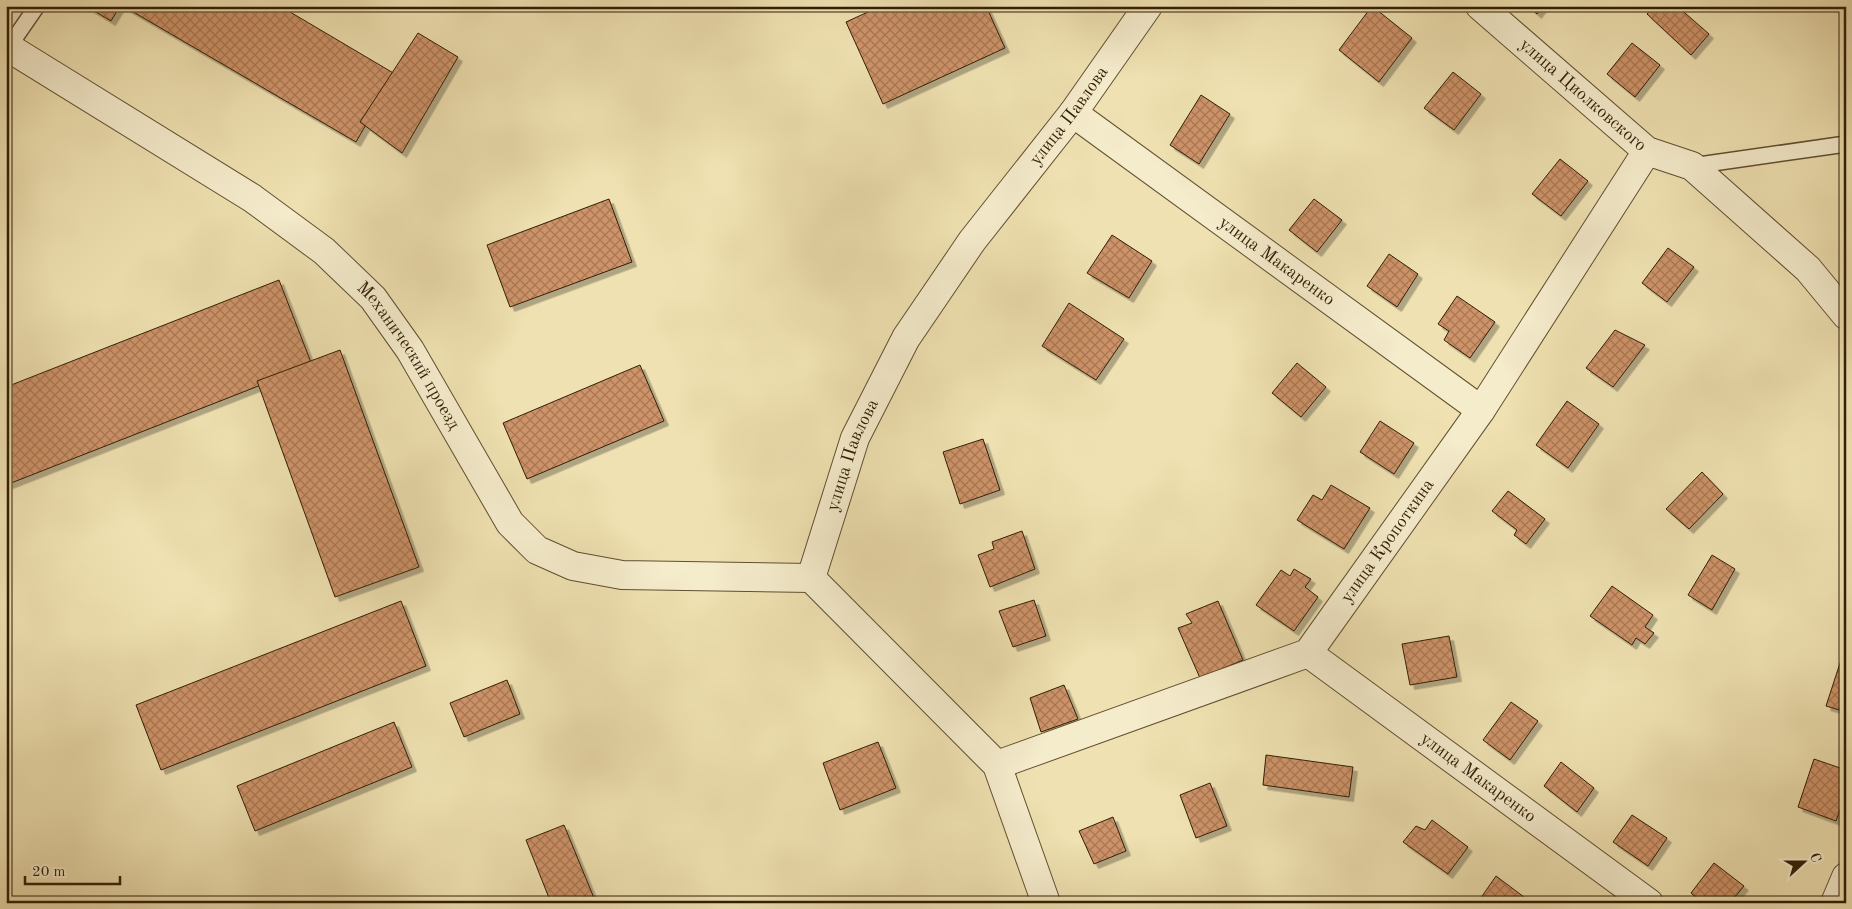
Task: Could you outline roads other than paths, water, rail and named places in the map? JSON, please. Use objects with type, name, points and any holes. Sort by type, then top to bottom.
[{"type":"street","name":"улица Павлова","points":[[811,578],[855,438],[906,338],[972,241],[1073,113],[1148,6]]},
{"type":"street","name":"улица Циолковского","points":[[1480,6],[1647,152],[1692,166],[1808,269],[1846,315]]},
{"type":"street","name":"Механический проезд","points":[[7,47],[252,198],[324,251],[373,298],[410,350],[510,523],[536,550],[573,566],[622,575],[811,578]]},
{"type":"street","name":"улица Макаренко","points":[[1073,113],[1481,410]]},
{"type":"street","name":"улица Кропоткина","points":[[1308,652],[1481,410],[1647,152]]},
{"type":"street","points":[[811,578],[997,765],[1046,903]]},
{"type":"street","name":"улица Макаренко","points":[[1308,652],[1649,903]]},
{"type":"street","points":[[997,765],[1308,652]]},
{"type":"street","points":[[1835,903],[1846,877]]},
{"type":"lane","points":[[7,47],[37,6]]},
{"type":"lane","points":[[1692,166],[1846,144]]}]
